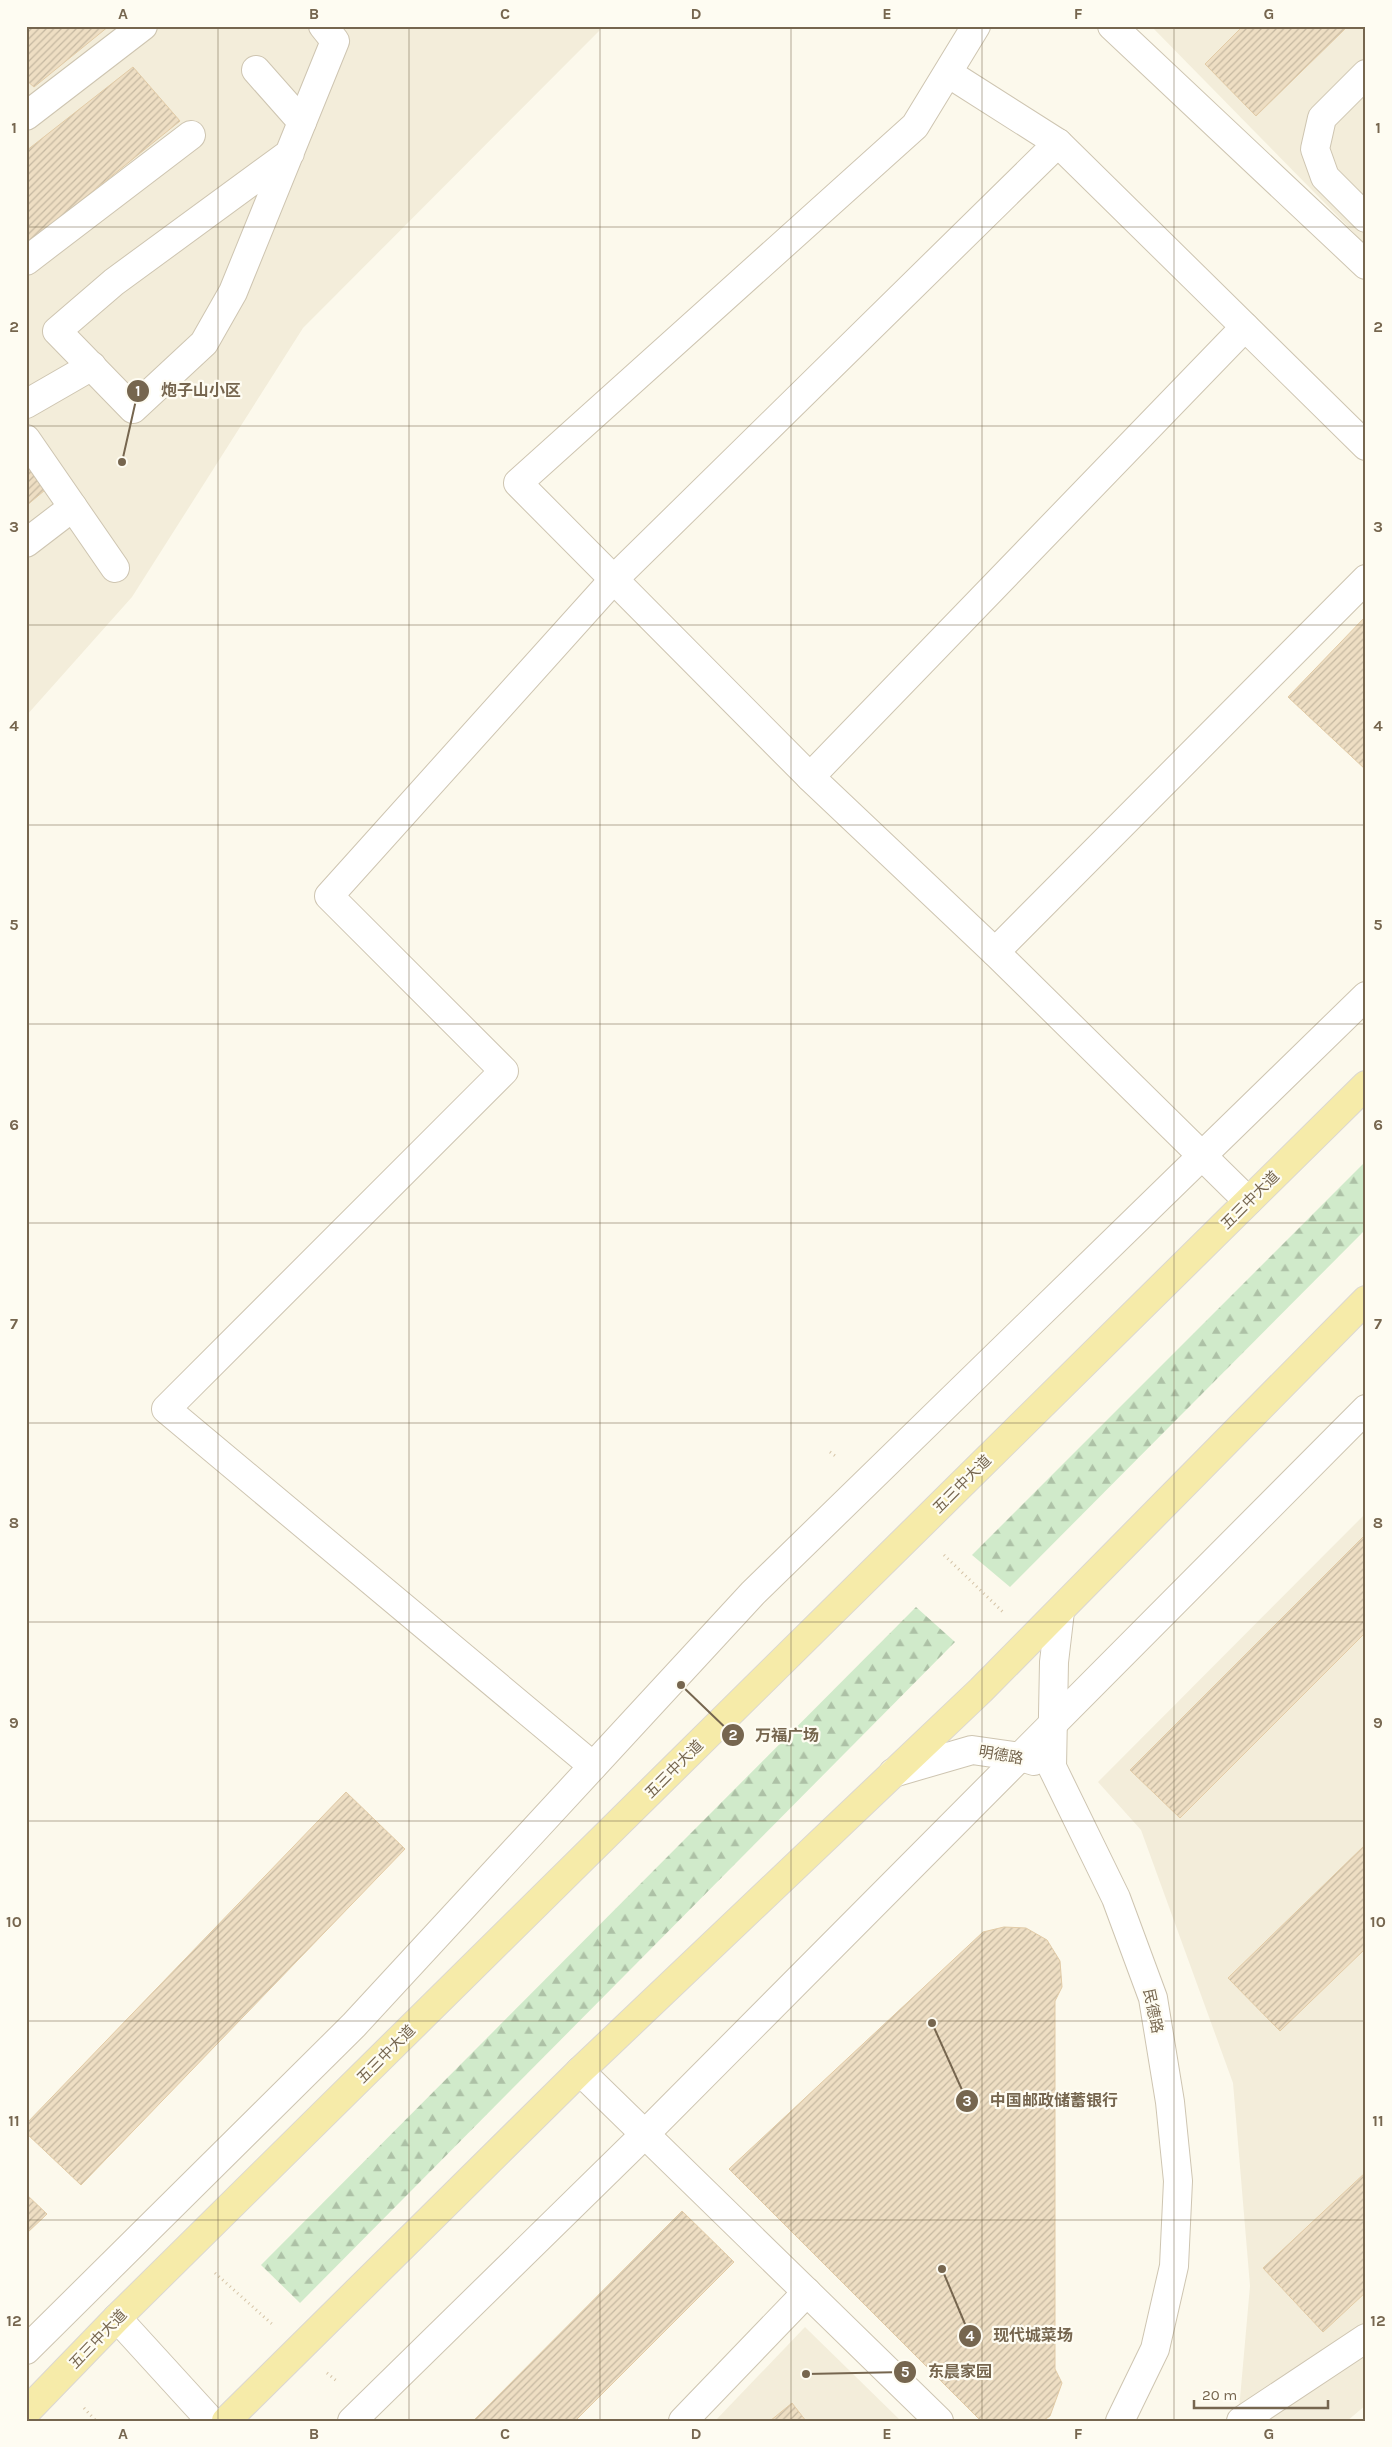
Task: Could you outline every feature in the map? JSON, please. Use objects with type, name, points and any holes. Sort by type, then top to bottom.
[{"type":"main road","name":"五三中大道","points":[[26,2412],[118,2318],[1366,1085]]},
{"type":"main road","points":[[226,2421],[580,2071],[1060,1611],[1366,1300]]},
{"type":"street","points":[[26,116],[144,26]]},
{"type":"street","points":[[290,152],[114,282],[57,331],[133,409],[204,343],[233,292],[290,152],[335,41],[323,26]]},
{"type":"street","points":[[976,26],[915,126],[518,483],[615,578],[810,777],[995,952],[1248,1201]]},
{"type":"street","points":[[1112,26],[1366,265]]},
{"type":"street","points":[[256,70],[302,122]]},
{"type":"street","points":[[948,73],[1058,143],[1366,446]]},
{"type":"street","points":[[1366,74],[1322,118],[1315,149],[1325,177],[1366,218]]},
{"type":"street","points":[[26,261],[191,136]]},
{"type":"street","points":[[593,1766],[166,1409],[504,1071],[329,896],[615,578],[1058,143]]},
{"type":"street","points":[[810,777],[1245,327]]},
{"type":"street","points":[[26,404],[92,366]]},
{"type":"street","points":[[26,439],[115,568]]},
{"type":"street","points":[[26,543],[73,507]]},
{"type":"street","points":[[995,952],[1366,580]]},
{"type":"street","points":[[26,2350],[354,2025],[753,1593],[1366,996]]},
{"type":"street","points":[[359,2414],[645,2134],[1366,1409]]},
{"type":"street","name":"民德路","points":[[1060,1611],[1054,1662],[1052,1767],[1116,1898],[1153,1998],[1170,2102],[1178,2181],[1174,2266],[1155,2349],[1120,2421]]},
{"type":"street","name":"明德路","points":[[893,1773],[972,1750],[1021,1756],[1052,1767]]},
{"type":"street","points":[[580,2071],[938,2421]]},
{"type":"street","points":[[683,2421],[806,2292]]},
{"type":"street","points":[[118,2318],[210,2421]]},
{"type":"street","points":[[1241,2421],[1366,2338]]},
{"type":"path","points":[[830,1452],[867,1481]]},
{"type":"path","points":[[917,1529],[1031,1639]]},
{"type":"path","points":[[188,2249],[299,2348],[359,2414]]},
{"type":"shaded area","points":[[26,26],[604,26],[303,328],[132,597],[26,716]]},
{"type":"shaded area","points":[[1151,26],[1366,26],[1366,245]]},
{"type":"shaded area","points":[[1366,1513],[1366,2405],[1347,2421],[1238,2421],[1250,2286],[1233,2083],[1141,1830],[1098,1782]]},
{"type":"shaded area","points":[[805,2327],[901,2421],[715,2421]]},
{"type":"green space","points":[[1366,1161],[1366,1229],[1010,1587],[972,1555]]},
{"type":"green space","points":[[916,1607],[955,1642],[300,2303],[261,2265]]},
{"type":"building","points":[[26,26],[109,26],[34,87],[26,80]]},
{"type":"building","points":[[1243,26],[1348,26],[1256,116],[1205,64]]},
{"type":"building","points":[[133,67],[180,121],[26,245],[26,151]]},
{"type":"building","points":[[26,446],[51,485],[26,506]]},
{"type":"building","points":[[1366,616],[1366,770],[1288,697]]},
{"type":"building","points":[[1366,1534],[1366,1632],[1180,1818],[1130,1770]]},
{"type":"building","points":[[346,1792],[405,1849],[81,2185],[26,2133],[26,2124]]},
{"type":"building","points":[[1366,1844],[1366,1948],[1280,2031],[1228,1978]]},
{"type":"building","points":[[1004,1927],[1026,1928],[1047,1940],[1060,1961],[1062,1987],[1055,2001],[1055,2369],[1062,2383],[1050,2416],[1043,2421],[981,2421],[729,2169],[983,1932]]},
{"type":"building","points":[[1366,2172],[1366,2292],[1323,2332],[1263,2268]]},
{"type":"building","points":[[26,2194],[47,2214],[26,2234]]},
{"type":"building","points":[[682,2211],[734,2262],[575,2421],[473,2421]]},
{"type":"building","points":[[792,2403],[806,2421],[770,2421]]},
{"type":"place","name":"炮子山小区","points":[[122,462]]},
{"type":"place","name":"万福广场","points":[[681,1685]]},
{"type":"place","name":"中国邮政储蓄银行","points":[[932,2023]]},
{"type":"place","name":"现代城菜场","points":[[942,2269]]},
{"type":"place","name":"东晨家园","points":[[806,2374]]}]
